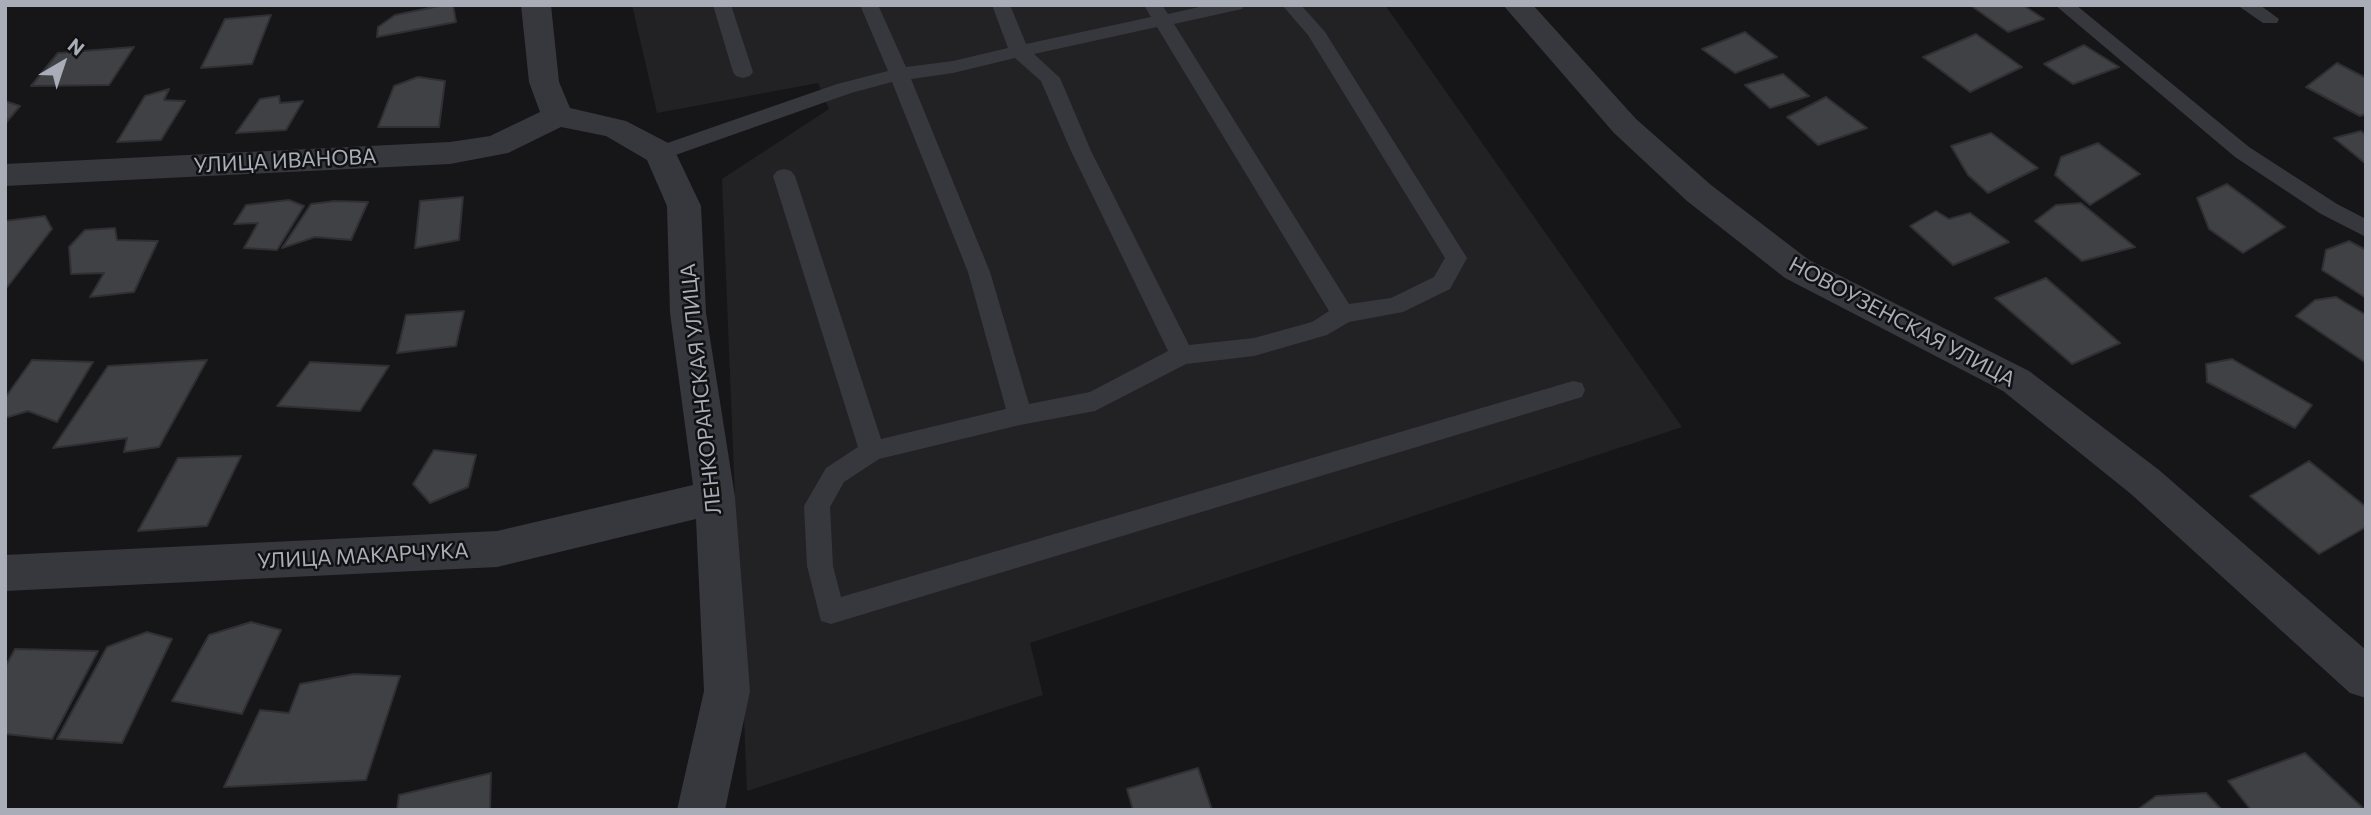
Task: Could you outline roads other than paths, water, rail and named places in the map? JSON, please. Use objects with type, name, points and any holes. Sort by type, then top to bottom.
[{"type":"street","points":[[536,5],[544,82],[557,116],[615,128],[660,153]]},
{"type":"street","name":"НОВОУЗЕНСКАЯ УЛИЦА","points":[[1517,5],[1625,125],[1699,193],[1797,269],[2016,381],[2145,482],[2366,678]]},
{"type":"street","name":"УЛИЦА ИВАНОВА","points":[[5,175],[450,153],[497,145],[557,116]]},
{"type":"street","name":"ЛЕНКОРАНСКАЯ УЛИЦА","points":[[660,153],[684,205],[688,313],[715,497],[727,691],[701,810]]},
{"type":"street","name":"УЛИЦА МАКАРЧУКА","points":[[5,573],[497,549],[715,497]]},
{"type":"lane","points":[[722,5],[743,72]]},
{"type":"lane","points":[[869,5],[979,272],[1020,415]]},
{"type":"lane","points":[[1001,5],[1019,51],[1049,78],[1087,163],[1182,355]]},
{"type":"lane","points":[[660,153],[844,88],[899,74],[953,67],[1158,14],[1235,5]]},
{"type":"lane","points":[[1291,5],[1316,32],[1456,258],[1443,283],[1395,306],[1343,314],[1319,329],[1254,348],[1182,355],[1095,401],[1020,415],[872,451],[835,475],[817,506],[820,566],[831,612],[1573,390]]},
{"type":"lane","points":[[2064,5],[2242,152],[2329,209],[2366,229]]},
{"type":"lane","points":[[2246,5],[2270,19]]},
{"type":"lane","points":[[1158,14],[1343,314]]},
{"type":"lane","points":[[784,176],[872,451]]}]
